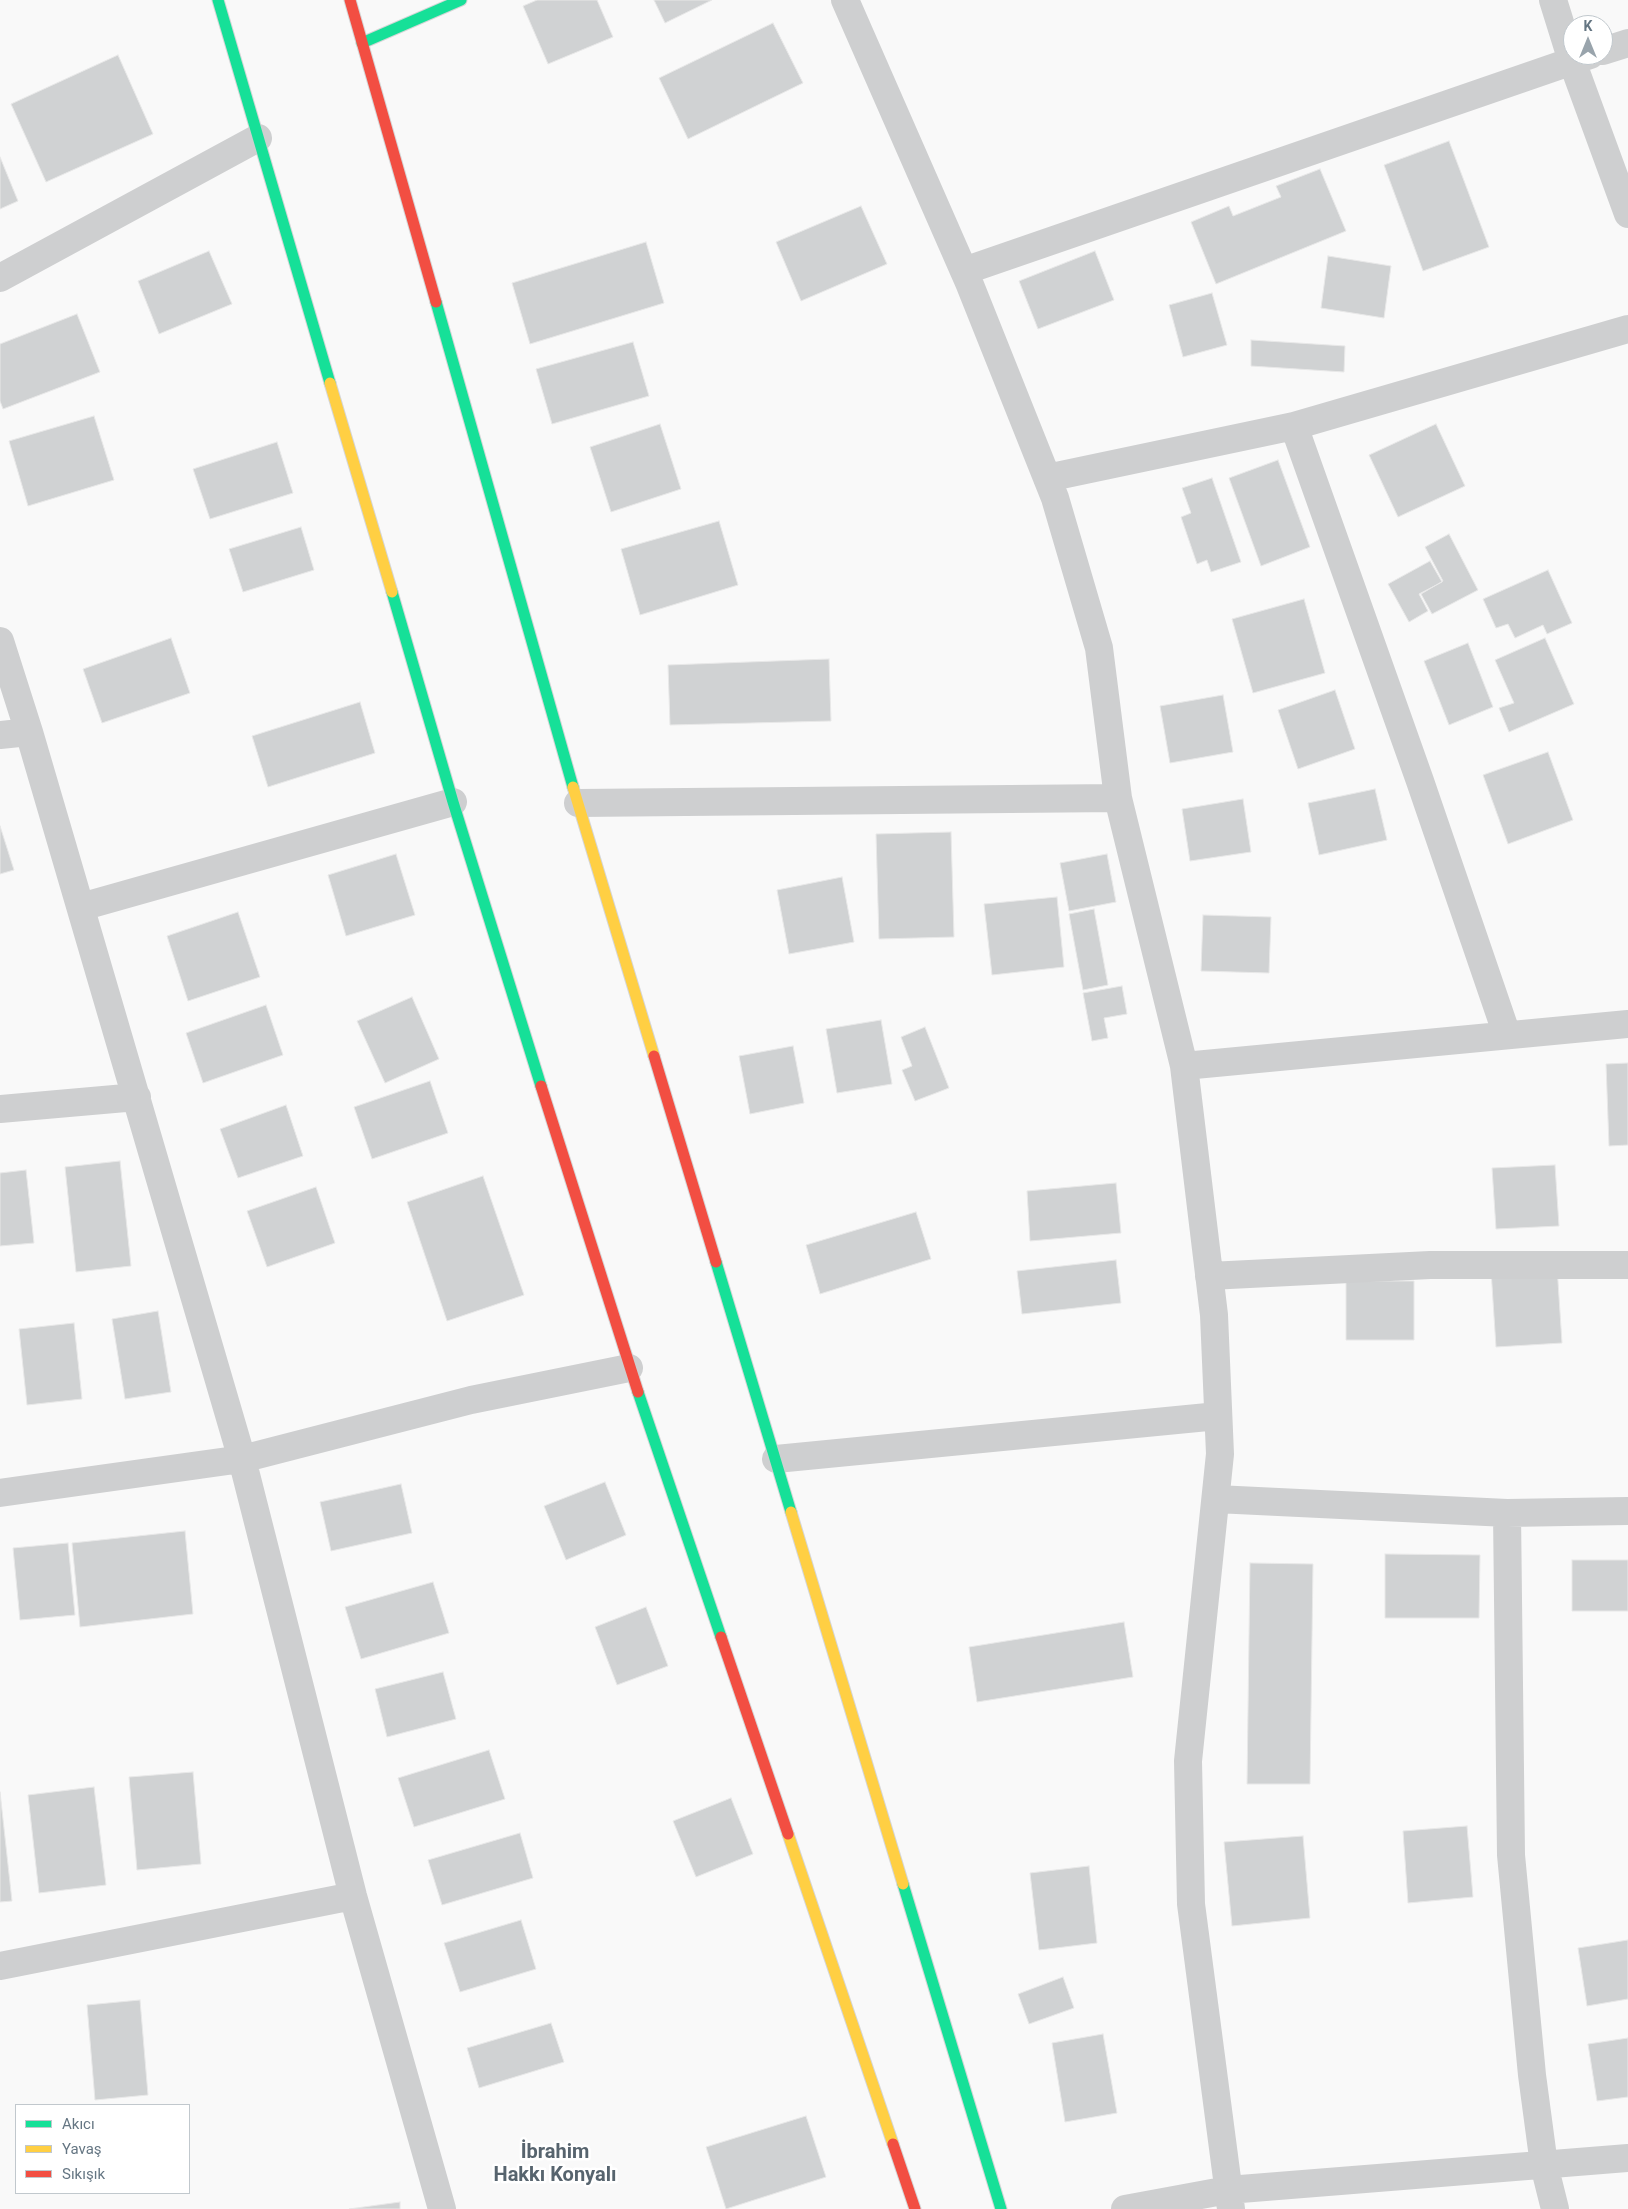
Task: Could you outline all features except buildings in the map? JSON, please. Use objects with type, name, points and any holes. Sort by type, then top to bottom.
[{"type":"street","points":[[218,0],[452,802],[629,1368],[915,2209]]},
{"type":"street","points":[[350,0],[578,803],[1002,2209]]},
{"type":"street","points":[[362,43],[461,0]]},
{"type":"street","points":[[844,0],[964,271],[1055,498],[1099,648],[1118,798],[1184,1066],[1214,1315],[1220,1454],[1188,1760],[1190,1885],[1230,2200]]},
{"type":"street","points":[[1553,0],[1563,21]]},
{"type":"street","points":[[1613,48],[1628,43]]},
{"type":"street","points":[[964,271],[1563,64]]},
{"type":"street","points":[[1583,65],[1628,214]]},
{"type":"street","points":[[0,278],[258,138]]},
{"type":"street","points":[[1047,478],[1294,426],[1628,329]]},
{"type":"street","points":[[1294,426],[1507,1035]]},
{"type":"street","points":[[0,641],[81,906],[242,1458],[353,1896],[442,2209]]},
{"type":"street","points":[[0,735],[29,732]]},
{"type":"street","points":[[578,803],[1118,798]]},
{"type":"street","points":[[81,906],[452,802]]},
{"type":"street","points":[[1184,1066],[1628,1024]]},
{"type":"street","points":[[0,1109],[136,1097]]},
{"type":"street","points":[[1209,1276],[1430,1264],[1628,1265]]},
{"type":"street","points":[[0,1494],[242,1458],[471,1400],[629,1368]]},
{"type":"street","points":[[776,1459],[1218,1416]]},
{"type":"street","points":[[1216,1499],[1507,1512],[1628,1511]]},
{"type":"street","points":[[1507,1512],[1511,1855],[1532,2076],[1544,2165],[1555,2209]]},
{"type":"street","points":[[0,1966],[353,1896]]},
{"type":"street","points":[[1125,2209],[1230,2200],[1544,2165],[1628,2158]]},
{"type":"traffic: fast","points":[[218,0],[330,383]]},
{"type":"traffic: fast","points":[[362,43],[461,0]]},
{"type":"traffic: fast","points":[[436,302],[573,787]]},
{"type":"traffic: fast","points":[[392,592],[453,802],[541,1086]]},
{"type":"traffic: fast","points":[[716,1262],[791,1512]]},
{"type":"traffic: fast","points":[[638,1392],[721,1637]]},
{"type":"traffic: fast","points":[[903,1884],[1001,2209]]},
{"type":"traffic: slow","points":[[330,383],[392,592]]},
{"type":"traffic: slow","points":[[573,787],[654,1056]]},
{"type":"traffic: slow","points":[[791,1512],[903,1884]]},
{"type":"traffic: slow","points":[[788,1834],[893,2144]]},
{"type":"traffic: jam","points":[[350,0],[436,302]]},
{"type":"traffic: jam","points":[[654,1056],[716,1262]]},
{"type":"traffic: jam","points":[[541,1086],[638,1392]]},
{"type":"traffic: jam","points":[[721,1637],[788,1834]]},
{"type":"traffic: jam","points":[[893,2144],[915,2209]]},
{"type":"district","name":"İbrahim Hakkı Konyalı","points":[[555,2164]]}]
